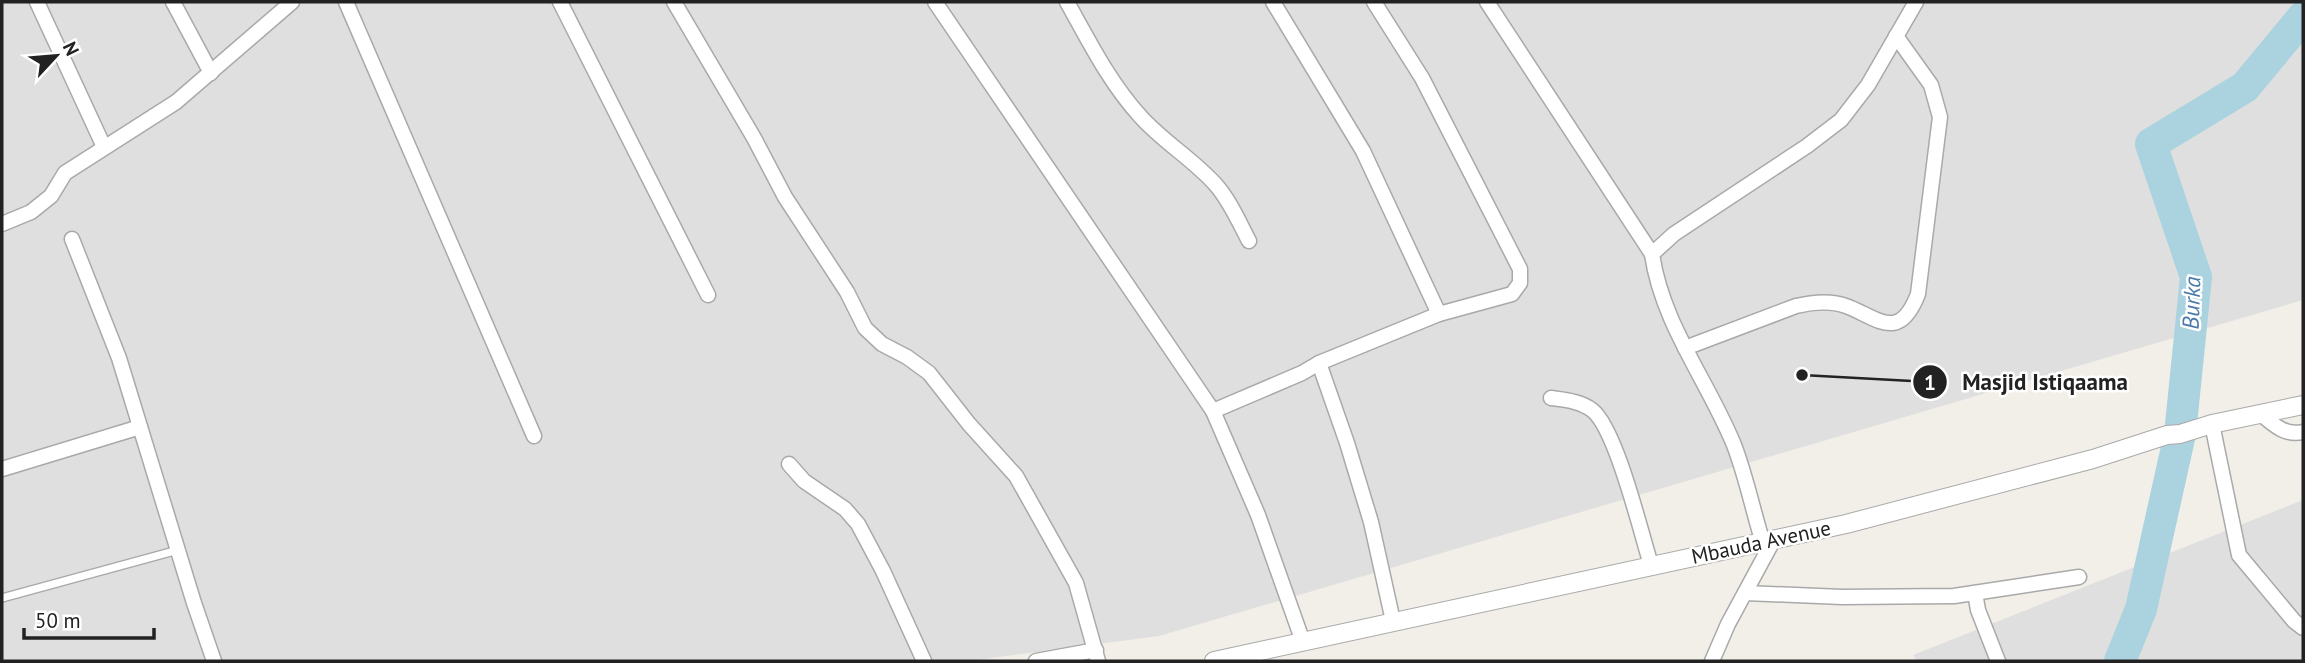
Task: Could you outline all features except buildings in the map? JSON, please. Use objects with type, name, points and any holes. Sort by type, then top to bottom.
[{"type":"street","points":[[37,2],[104,147]]},
{"type":"street","points":[[173,2],[211,73]]},
{"type":"street","points":[[346,2],[534,436]]},
{"type":"street","points":[[560,2],[708,295]]},
{"type":"street","points":[[674,2],[754,138],[785,197],[847,292],[865,328],[882,344],[929,373],[969,424],[1016,476],[1076,583],[1097,656],[1036,661]]},
{"type":"street","points":[[1067,2],[1109,76],[1124,96],[1161,138],[1215,184],[1230,204],[1249,241]]},
{"type":"street","points":[[1273,2],[1363,151],[1439,314]]},
{"type":"street","points":[[1213,411],[1302,373],[1318,363],[1439,314],[1512,294],[1517,289],[1520,269],[1422,78],[1374,2]]},
{"type":"street","points":[[1487,2],[1652,254],[1659,289],[1734,446],[1768,541],[1712,661]]},
{"type":"street","points":[[1652,254],[1674,234],[1807,146],[1841,120],[1868,85],[1916,2]]},
{"type":"street","points":[[939,3],[1213,411],[1258,515],[1303,642]]},
{"type":"street","points":[[2,225],[31,212],[51,196],[65,173],[176,102],[287,4]]},
{"type":"street","points":[[1685,348],[1813,302],[1846,306],[1884,323],[1900,320],[1913,307],[1918,294],[1940,117],[1931,85],[1896,36]]},
{"type":"street","points":[[72,239],[120,358],[214,661]]},
{"type":"street","points":[[1318,363],[1347,443],[1371,522],[1393,621]]},
{"type":"street","points":[[1551,398],[1575,402],[1593,411],[1603,424],[1622,467],[1651,565]]},
{"type":"street","name":"Mbauda Avenue","points":[[1214,661],[1859,521],[2093,459],[2167,435],[2303,405]]},
{"type":"street","points":[[2261,414],[2279,430],[2303,432]]},
{"type":"street","points":[[2212,425],[2239,555],[2300,621]]},
{"type":"street","points":[[2,469],[140,427]]},
{"type":"street","points":[[789,464],[804,481],[845,509],[858,524],[883,571],[924,661]]},
{"type":"street","points":[[1745,593],[1842,597],[1954,596],[2079,577]]},
{"type":"street","points":[[1975,593],[1978,610],[1998,661]]},
{"type":"lane","points":[[2,598],[178,550]]},
{"type":"shaded area","points":[[2,2],[2303,2],[2303,300],[1159,636],[969,661],[2,661]]},
{"type":"shaded area","points":[[2303,500],[2303,661],[1917,661],[1913,655]]},
{"type":"waterway","name":"Burka","points":[[2120,661],[2141,609],[2180,434],[2196,277],[2151,144],[2245,87],[2303,17]]},
{"type":"place","name":"Masjid Istiqaama","points":[[1802,375]]}]
